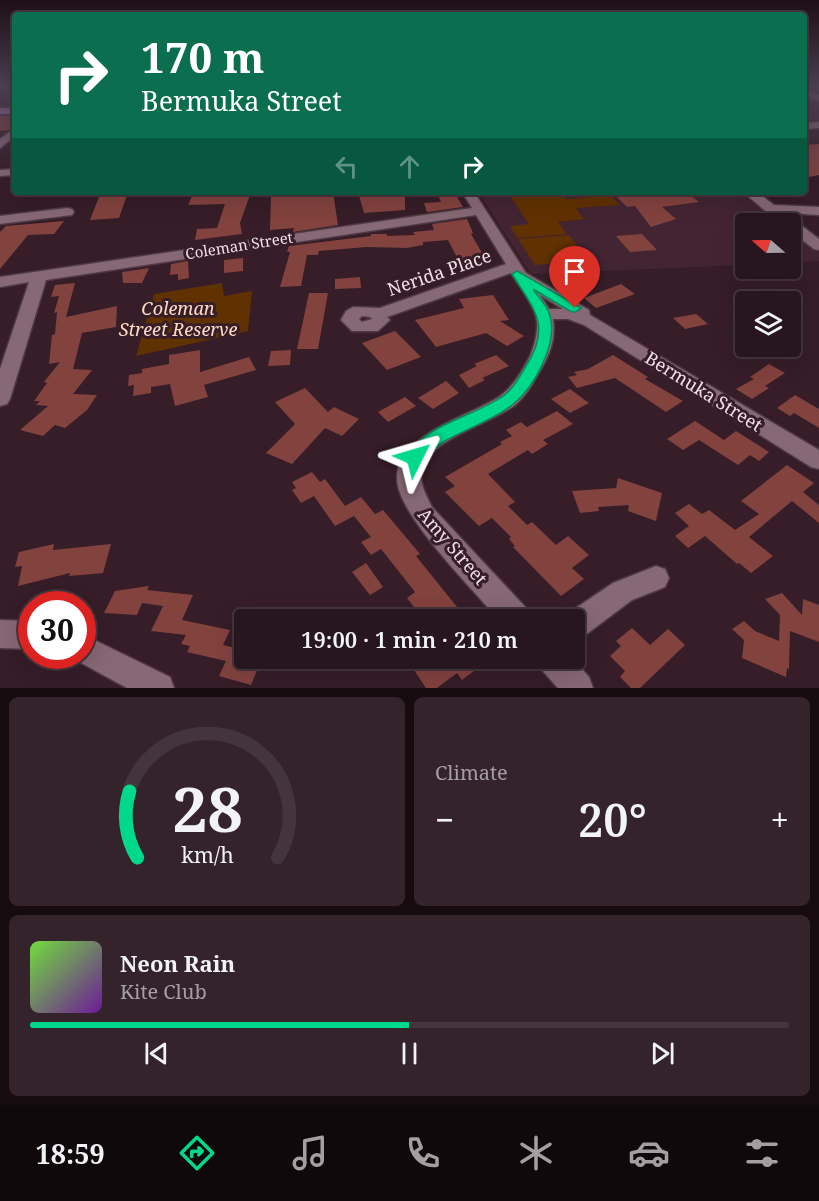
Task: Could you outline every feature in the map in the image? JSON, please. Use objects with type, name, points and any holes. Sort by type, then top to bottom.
[{"type":"street","points":[[470,195],[515,271],[544,314]]},
{"type":"street","points":[[753,195],[819,246]]},
{"type":"street","points":[[772,209],[819,211]]},
{"type":"street","name":"Coleman Street","points":[[0,282],[479,211]]},
{"type":"street","points":[[0,220],[67,212]]},
{"type":"street","name":"Nerida Place","points":[[379,314],[515,271]]},
{"type":"street","name":"Bermuka Street","points":[[515,271],[575,308],[590,321],[819,461]]},
{"type":"street","points":[[0,399],[39,276]]},
{"type":"street","name":"Bermuka Street","points":[[544,314],[570,314],[590,321]]},
{"type":"street","name":"Amy Street","points":[[508,609],[423,514],[411,492],[408,474],[415,457],[427,444],[499,406],[514,395],[541,354],[546,335],[544,314]]},
{"type":"street","points":[[585,617],[631,585],[657,578]]},
{"type":"street","points":[[0,634],[18,635]]},
{"type":"street","points":[[96,655],[159,688]]},
{"type":"street","points":[[562,669],[578,688]]},
{"type":"shaded area","points":[[807,117],[819,117],[819,122],[807,123]]},
{"type":"shaded area","points":[[480,195],[742,195],[766,213],[735,213],[735,265],[531,274]]},
{"type":"shaded area","points":[[801,239],[819,253],[819,261],[801,262]]},
{"type":"green space","points":[[509,195],[564,195],[567,199],[611,195],[620,205],[576,208],[584,219],[558,222],[567,234],[517,238],[510,226],[529,224]]},
{"type":"green space","points":[[569,235],[588,260],[535,265],[518,239]]},
{"type":"green space","name":"Coleman Street Reserve","points":[[222,283],[224,296],[252,291],[248,331],[136,356],[154,294]]},
{"type":"building","points":[[0,117],[12,117],[12,128],[0,131]]},
{"type":"building","points":[[819,144],[819,175],[807,177],[807,145]]},
{"type":"building","points":[[100,195],[127,195],[119,218],[90,220]]},
{"type":"building","points":[[193,195],[250,195],[240,223],[242,234],[195,240],[197,229],[217,228],[225,204],[188,205]]},
{"type":"building","points":[[333,195],[338,225],[293,232],[294,228],[270,230],[271,196]]},
{"type":"building","points":[[359,195],[405,195],[405,210],[364,213]]},
{"type":"building","points":[[438,195],[456,195],[463,207],[427,212],[424,203],[441,202]]},
{"type":"building","points":[[615,195],[690,195],[699,202],[662,207],[676,219],[651,227],[635,206],[627,207]]},
{"type":"building","points":[[467,219],[473,233],[471,234],[489,265],[462,267],[448,240],[423,242],[423,245],[407,248],[367,247],[319,251],[318,255],[307,255],[301,286],[280,287],[290,252],[287,252],[289,246],[371,236],[371,234],[415,235],[413,232],[434,230],[432,224]]},
{"type":"building","points":[[64,221],[54,234],[28,235],[0,269],[0,232],[6,226]]},
{"type":"building","points":[[642,234],[657,250],[630,252],[616,236]]},
{"type":"building","points":[[243,258],[243,271],[224,273],[224,260]]},
{"type":"building","points":[[188,261],[189,278],[178,280],[178,274],[170,275],[171,264]]},
{"type":"building","points":[[149,268],[142,283],[123,283],[122,272]]},
{"type":"building","points":[[360,277],[361,288],[335,289],[335,279]]},
{"type":"building","points":[[75,283],[66,317],[117,306],[116,327],[82,333],[73,369],[92,370],[73,394],[97,395],[87,410],[65,428],[55,425],[43,436],[20,430],[48,406],[36,405],[40,401],[34,401],[47,383],[44,382],[60,362],[49,364],[57,312],[54,313],[59,296],[51,297],[55,285]]},
{"type":"building","points":[[621,284],[635,294],[596,308],[584,298]]},
{"type":"building","points":[[309,293],[328,293],[318,349],[297,349]]},
{"type":"building","points":[[493,295],[509,320],[500,321],[524,336],[507,346],[486,333],[436,347],[415,320],[464,308],[459,299]]},
{"type":"building","points":[[696,314],[708,324],[685,329],[673,318]]},
{"type":"building","points":[[395,331],[421,357],[387,370],[362,343]]},
{"type":"building","points":[[200,350],[200,372],[249,357],[256,370],[204,385],[208,397],[175,406],[170,384],[151,387],[151,393],[133,396],[134,385],[128,386],[129,375],[142,373],[142,369],[169,364],[169,355]]},
{"type":"building","points":[[291,350],[290,365],[268,366],[271,351]]},
{"type":"building","points":[[496,355],[509,366],[482,378],[485,380],[469,388],[459,375],[477,366],[474,364]]},
{"type":"building","points":[[613,355],[648,377],[645,379],[683,401],[666,412],[615,378],[577,388],[568,377],[577,375],[574,372],[588,369]]},
{"type":"building","points":[[769,364],[785,373],[765,386],[769,388],[752,399],[736,389],[754,379],[750,377]]},
{"type":"building","points":[[446,381],[459,393],[433,409],[418,398]]},
{"type":"building","points":[[305,388],[328,412],[334,407],[359,419],[342,436],[325,428],[292,464],[266,453],[295,424],[275,402]]},
{"type":"building","points":[[570,389],[589,403],[570,413],[551,399]]},
{"type":"building","points":[[795,395],[819,409],[819,428],[794,413],[790,416],[777,408]]},
{"type":"building","points":[[405,397],[416,406],[388,422],[378,412]]},
{"type":"building","points":[[557,411],[573,424],[543,440],[548,444],[532,454],[528,450],[488,474],[515,502],[508,506],[527,525],[532,522],[556,545],[568,536],[589,555],[572,568],[584,579],[561,596],[513,547],[515,546],[509,539],[511,537],[492,518],[479,526],[445,492],[455,486],[445,477],[502,444],[500,442],[512,436],[506,430],[521,422],[527,427]]},
{"type":"building","points":[[695,421],[724,440],[736,431],[769,452],[759,461],[750,455],[738,465],[699,440],[683,450],[667,439]]},
{"type":"building","points":[[787,465],[814,483],[803,492],[819,505],[819,523],[792,501],[749,537],[773,556],[751,573],[705,536],[688,548],[675,536],[689,526],[675,513],[689,504],[702,514],[709,510],[735,530],[759,514],[741,501]]},
{"type":"building","points":[[312,472],[320,482],[325,479],[345,506],[361,497],[375,514],[383,510],[420,554],[416,556],[459,609],[416,609],[407,598],[415,592],[381,549],[371,555],[361,542],[371,537],[354,516],[335,526],[314,496],[301,503],[292,490],[296,488],[292,482]]},
{"type":"building","points":[[618,478],[662,493],[656,521],[628,511],[629,505],[598,507],[599,511],[580,513],[572,491],[616,488]]},
{"type":"building","points":[[54,544],[53,550],[111,544],[103,573],[69,576],[70,573],[18,586],[22,566],[15,567],[19,552]]},
{"type":"building","points":[[366,563],[383,587],[370,595],[352,572]]},
{"type":"building","points":[[149,586],[147,590],[193,595],[182,620],[230,630],[223,645],[234,648],[234,669],[258,669],[251,685],[219,676],[226,661],[187,652],[190,646],[181,644],[186,635],[151,631],[163,606],[142,603],[137,615],[104,613],[115,591]]},
{"type":"building","points":[[782,593],[802,615],[803,599],[819,605],[819,642],[790,631],[789,669],[787,668],[786,677],[742,658],[744,640],[732,629],[744,621],[755,631],[779,641],[780,615],[765,599]]},
{"type":"building","points":[[632,628],[650,645],[668,629],[685,645],[640,688],[631,688],[620,677],[625,671],[610,656],[621,646],[616,641]]},
{"type":"building","points":[[413,669],[476,669],[462,680],[457,673],[437,688],[426,688]]},
{"type":"route","points":[[415,457],[420,450],[435,439],[507,402],[521,387],[541,354],[546,335],[544,314],[517,274],[575,308]]}]
